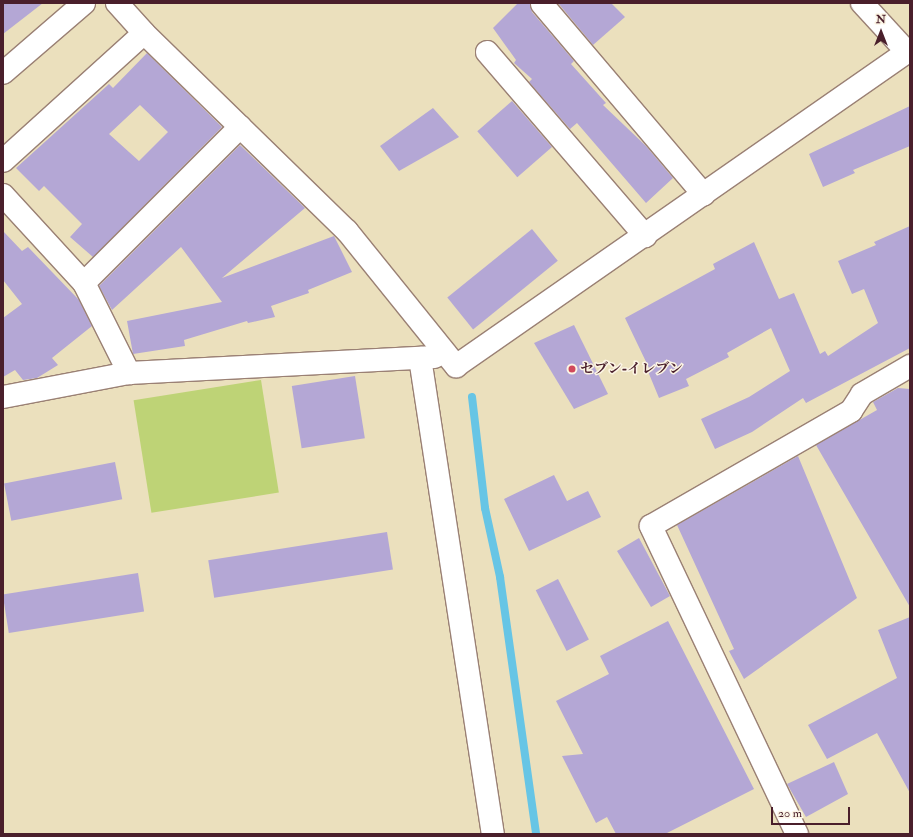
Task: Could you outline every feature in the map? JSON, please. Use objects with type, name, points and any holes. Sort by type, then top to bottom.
[{"type":"street","points":[[3,73],[84,3]]},
{"type":"street","points":[[117,3],[144,33],[347,231],[456,366],[704,195],[908,51],[862,3]]},
{"type":"street","points":[[542,4],[704,195]]},
{"type":"street","points":[[3,161],[144,33]]},
{"type":"street","points":[[486,52],[645,236]]},
{"type":"street","points":[[84,283],[240,127]]},
{"type":"street","points":[[3,195],[84,283],[129,373]]},
{"type":"street","points":[[3,397],[129,373],[420,358],[448,355]]},
{"type":"street","points":[[420,358],[493,834]]},
{"type":"street","points":[[797,834],[651,526],[852,411],[862,394],[910,366]]},
{"type":"green space","points":[[261,380],[279,493],[151,513],[134,400]]},
{"type":"building","points":[[3,3],[43,3],[3,34]]},
{"type":"building","points":[[518,3],[530,3],[532,12],[574,61],[571,64],[606,103],[603,105],[646,146],[673,178],[646,203],[577,123],[570,129],[529,82],[532,79],[514,63],[516,60],[493,28]]},
{"type":"building","points":[[558,3],[611,3],[625,17],[593,45]]},
{"type":"building","points":[[147,53],[222,127],[93,257],[70,237],[82,224],[44,186],[39,191],[16,168],[109,84],[113,88]],"holes":[[[140,105],[168,132],[139,161],[109,134]]]},
{"type":"building","points":[[512,101],[552,147],[517,177],[477,131]]},
{"type":"building","points":[[910,106],[910,146],[853,170],[855,173],[823,187],[809,154]]},
{"type":"building","points":[[433,108],[459,137],[399,171],[380,146]]},
{"type":"building","points":[[240,145],[305,208],[222,278],[334,236],[352,272],[308,290],[309,293],[271,306],[275,317],[248,323],[247,321],[184,340],[185,346],[133,354],[127,321],[222,302],[181,247],[112,310],[99,286]]},
{"type":"building","points":[[910,226],[910,348],[806,403],[803,398],[752,432],[715,449],[701,419],[749,397],[790,371],[771,328],[727,353],[729,357],[686,379],[689,386],[659,398],[647,369],[649,368],[625,318],[715,269],[713,264],[754,242],[779,299],[794,293],[820,354],[825,351],[828,356],[878,323],[864,289],[852,294],[838,261],[876,245],[874,242]]},
{"type":"building","points":[[532,229],[558,261],[473,329],[447,298]]},
{"type":"building","points":[[3,231],[22,251],[28,247],[79,300],[92,326],[52,358],[58,365],[37,378],[23,380],[15,370],[3,377],[3,318],[22,304],[3,280]]},
{"type":"building","name":"セブン-イレブン","points":[[574,325],[608,394],[574,409],[534,343]]},
{"type":"building","points":[[355,376],[365,438],[302,448],[292,386]]},
{"type":"building","points":[[898,388],[910,389],[910,607],[816,445],[877,410],[873,402]]},
{"type":"building","points":[[798,456],[857,598],[744,679],[729,651],[734,649],[677,525]]},
{"type":"building","points":[[115,462],[122,499],[11,521],[4,484]]},
{"type":"building","points":[[554,475],[567,501],[588,491],[601,517],[529,551],[504,499]]},
{"type":"building","points":[[387,532],[393,570],[214,598],[208,560]]},
{"type":"building","points":[[639,538],[670,596],[651,607],[617,551]]},
{"type":"building","points":[[138,573],[144,612],[9,633],[3,594]]},
{"type":"building","points":[[558,579],[589,640],[567,651],[536,590]]},
{"type":"building","points":[[910,617],[910,793],[877,733],[827,759],[808,725],[897,678],[878,630]]},
{"type":"building","points":[[668,621],[754,789],[665,834],[616,834],[607,817],[596,823],[562,756],[583,754],[556,701],[609,674],[600,656]]},
{"type":"building","points":[[834,762],[848,794],[806,817],[787,784]]},
{"type":"waterway","points":[[472,397],[485,508],[500,577],[536,834]]},
{"type":"place","name":"セブン-イレブン","points":[[572,369]]}]
